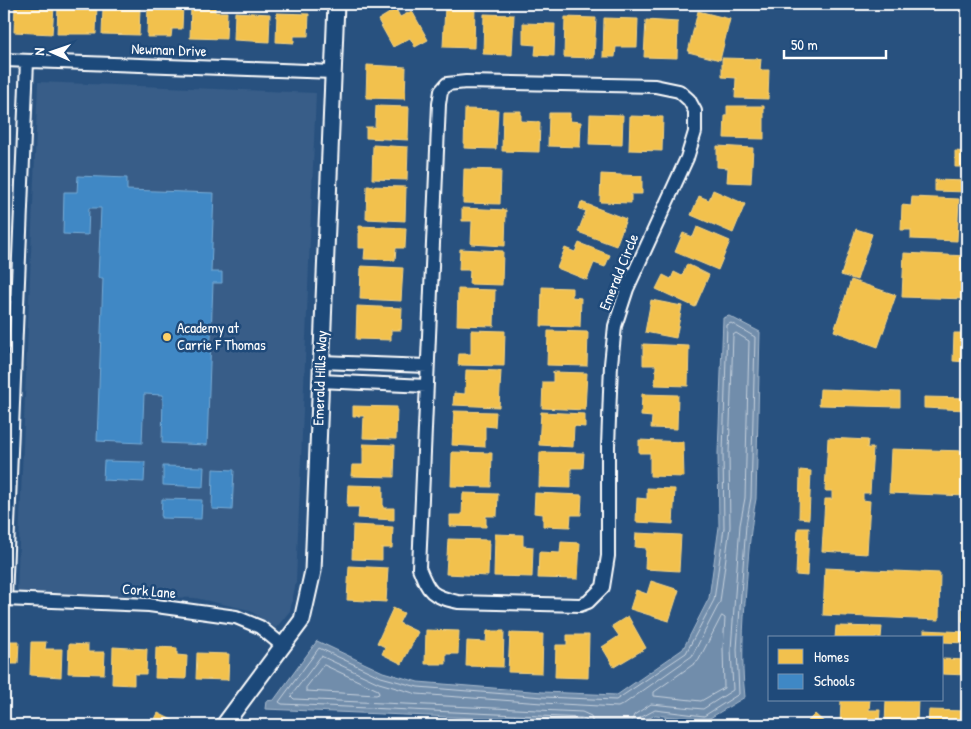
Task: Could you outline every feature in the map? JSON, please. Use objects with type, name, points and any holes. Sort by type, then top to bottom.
[{"type":"street","name":"Emerald Hills Way","points":[[224,725],[302,620],[313,571],[336,4]]},
{"type":"street","name":"Newman Drive","points":[[4,60],[334,72]]},
{"type":"street","points":[[4,599],[26,61]]},
{"type":"street","name":"Emerald Circle","points":[[466,82],[655,86],[679,91],[689,100],[694,112],[695,132],[687,158],[627,289],[615,326],[611,364],[608,446],[608,556],[603,587],[588,602],[580,605],[458,602],[441,598],[427,587],[419,568],[427,366],[439,104],[441,91],[447,84],[466,82]]},
{"type":"street","points":[[320,362],[427,366]]},
{"type":"street","points":[[320,381],[426,386]]},
{"type":"street","name":"Cork Lane","points":[[4,599],[149,605],[236,617],[260,627],[283,646]]},
{"type":"shaded area","name":"Academy at Carrie F Thomas","points":[[38,82],[316,93],[296,582],[290,611],[276,628],[249,610],[195,598],[17,592]]},
{"type":"shaded area","points":[[447,720],[552,725],[446,725]]},
{"type":"water","points":[[729,316],[760,332],[756,499],[752,522],[743,630],[745,697],[705,721],[655,715],[638,725],[265,709],[266,701],[274,700],[317,641],[383,672],[418,682],[543,692],[617,695],[683,649],[709,598],[719,527],[718,453],[723,318]]},
{"type":"building: Homes","points":[[58,4],[97,4],[96,34],[57,34]]},
{"type":"building: Homes","points":[[148,4],[183,5],[182,29],[172,29],[171,37],[147,37]]},
{"type":"building: Homes","points":[[4,5],[9,5],[8,31],[4,30]]},
{"type":"building: Homes","points":[[15,5],[54,7],[52,34],[14,32]]},
{"type":"building: Homes","points":[[191,5],[215,5],[215,12],[227,12],[226,39],[190,38]]},
{"type":"building: Homes","points":[[445,6],[475,7],[474,48],[443,47]]},
{"type":"building: Homes","points":[[103,8],[140,9],[139,35],[102,34]]},
{"type":"building: Homes","points":[[396,9],[400,17],[412,11],[428,40],[415,47],[410,38],[393,47],[378,20]]},
{"type":"building: Homes","points":[[698,11],[730,19],[720,60],[688,52]]},
{"type":"building: Homes","points":[[235,12],[270,14],[269,42],[234,40]]},
{"type":"building: Homes","points":[[277,13],[309,14],[308,36],[294,36],[294,43],[276,42]]},
{"type":"building: Homes","points":[[484,14],[514,15],[512,55],[483,54]]},
{"type":"building: Homes","points":[[565,17],[596,18],[594,58],[564,57]]},
{"type":"building: Homes","points":[[604,18],[638,19],[637,47],[616,47],[615,57],[603,57]]},
{"type":"building: Homes","points":[[646,20],[678,22],[677,58],[644,57]]},
{"type":"building: Homes","points":[[523,23],[555,24],[554,56],[535,55],[536,45],[523,44]]},
{"type":"building: Homes","points":[[722,58],[761,59],[760,70],[769,70],[768,99],[735,98],[736,78],[722,77]]},
{"type":"building: Homes","points":[[367,65],[406,67],[405,99],[366,98]]},
{"type":"building: Homes","points":[[376,106],[409,107],[408,140],[366,138],[366,127],[375,127]]},
{"type":"building: Homes","points":[[727,106],[764,106],[764,139],[724,138]]},
{"type":"building: Homes","points":[[465,109],[498,110],[496,149],[464,148]]},
{"type":"building: Homes","points":[[503,111],[521,111],[521,121],[540,122],[539,152],[502,151]]},
{"type":"building: Homes","points":[[549,113],[570,113],[570,121],[581,122],[580,147],[548,146]]},
{"type":"building: Homes","points":[[590,114],[623,115],[622,145],[589,144]]},
{"type":"building: Homes","points":[[630,116],[663,117],[662,151],[629,150]]},
{"type":"building: Homes","points":[[373,145],[408,147],[407,180],[372,179]]},
{"type":"building: Homes","points":[[717,146],[753,148],[751,183],[727,182],[728,168],[717,167]]},
{"type":"building: Homes","points":[[955,151],[967,152],[967,167],[955,167]]},
{"type":"building: Homes","points":[[464,169],[501,170],[500,204],[463,203]]},
{"type":"building: Homes","points":[[601,174],[642,176],[642,194],[631,194],[631,203],[600,202]]},
{"type":"building: Homes","points":[[935,180],[967,181],[967,192],[935,191]]},
{"type":"building: Homes","points":[[367,186],[406,187],[405,221],[366,219]]},
{"type":"building: Homes","points":[[713,190],[745,204],[733,233],[691,215],[699,196],[709,200]]},
{"type":"building: Homes","points":[[912,197],[959,199],[957,241],[911,239],[911,230],[901,230],[902,205],[911,206]]},
{"type":"building: Homes","points":[[581,202],[626,219],[616,246],[578,232],[586,211],[579,209]]},
{"type":"building: Homes","points":[[462,208],[506,210],[505,246],[471,244],[472,221],[462,221]]},
{"type":"building: Homes","points":[[359,226],[406,228],[405,248],[396,248],[395,260],[364,259],[365,248],[359,248]]},
{"type":"building: Homes","points":[[697,227],[730,241],[718,270],[675,252],[683,233],[693,237]]},
{"type":"building: Homes","points":[[856,229],[872,234],[857,280],[841,275]]},
{"type":"building: Homes","points":[[579,243],[610,255],[605,267],[594,263],[587,280],[557,268],[565,248],[575,252]]},
{"type":"building: Homes","points":[[460,249],[503,251],[502,285],[469,284],[470,270],[459,270]]},
{"type":"building: Homes","points":[[904,253],[967,256],[967,299],[902,297]]},
{"type":"building: Homes","points":[[687,264],[709,275],[695,307],[656,289],[663,275],[671,279],[674,272],[682,276]]},
{"type":"building: Homes","points":[[361,266],[403,268],[401,301],[360,299]]},
{"type":"building: Homes","points":[[851,280],[896,295],[878,347],[834,331]]},
{"type":"building: Homes","points":[[542,287],[572,288],[572,297],[581,298],[580,327],[541,326]]},
{"type":"building: Homes","points":[[458,289],[495,290],[494,326],[457,325]]},
{"type":"building: Homes","points":[[651,300],[682,306],[676,338],[645,332]]},
{"type":"building: Homes","points":[[357,306],[402,308],[401,330],[391,330],[391,340],[356,339]]},
{"type":"building: Homes","points":[[471,330],[505,331],[504,366],[458,365],[459,354],[471,354]]},
{"type":"building: Homes","points":[[548,331],[588,332],[587,366],[547,365]]},
{"type":"building: Homes","points":[[954,333],[967,333],[967,362],[953,361]]},
{"type":"building: Homes","points":[[643,344],[689,346],[688,386],[655,385],[656,365],[643,365]]},
{"type":"building: Homes","points":[[466,370],[501,371],[499,407],[453,405],[454,393],[465,394]]},
{"type":"building: Homes","points":[[553,372],[587,373],[585,410],[542,408],[543,382],[553,382]]},
{"type":"building: Homes","points":[[820,389],[900,392],[900,407],[819,405]]},
{"type":"building: Homes","points":[[642,394],[678,395],[677,429],[651,428],[652,417],[641,416]]},
{"type":"building: Homes","points":[[924,397],[967,398],[967,410],[924,408]]},
{"type":"building: Homes","points":[[353,406],[397,407],[396,439],[363,438],[364,416],[353,416]]},
{"type":"building: Homes","points":[[454,411],[496,412],[495,427],[485,426],[485,447],[452,445]]},
{"type":"building: Homes","points":[[541,412],[585,414],[585,427],[574,426],[573,447],[539,445]]},
{"type":"building: Homes","points":[[828,438],[868,440],[867,448],[873,448],[870,493],[863,493],[863,500],[870,501],[867,554],[822,551],[825,499],[832,499],[832,491],[825,491]]},
{"type":"building: Homes","points":[[639,440],[683,442],[684,477],[650,476],[650,453],[639,453]]},
{"type":"building: Homes","points":[[363,444],[395,445],[394,477],[351,476],[352,465],[363,465]]},
{"type":"building: Homes","points":[[891,449],[967,451],[967,496],[889,493]]},
{"type":"building: Homes","points":[[452,452],[492,453],[491,487],[451,486]]},
{"type":"building: Homes","points":[[540,452],[584,453],[583,468],[571,468],[571,488],[539,487]]},
{"type":"building: Homes","points":[[800,470],[811,471],[809,519],[799,518]]},
{"type":"building: Homes","points":[[348,485],[383,486],[383,508],[394,508],[394,520],[358,518],[359,507],[347,507]]},
{"type":"building: Homes","points":[[647,488],[675,489],[673,524],[636,522],[637,498],[647,499]]},
{"type":"building: Homes","points":[[463,493],[498,494],[497,516],[486,516],[486,527],[450,526],[450,515],[462,515]]},
{"type":"building: Homes","points":[[535,493],[582,495],[581,515],[571,515],[570,527],[543,526],[543,514],[534,513]]},
{"type":"building: Homes","points":[[353,525],[393,527],[392,548],[382,548],[382,560],[352,559]]},
{"type":"building: Homes","points":[[798,528],[809,528],[807,576],[796,575]]},
{"type":"building: Homes","points":[[636,533],[681,535],[679,571],[645,569],[646,548],[635,547]]},
{"type":"building: Homes","points":[[495,534],[523,535],[523,546],[533,547],[532,577],[494,576]]},
{"type":"building: Homes","points":[[448,539],[489,540],[488,576],[446,574]]},
{"type":"building: Homes","points":[[561,542],[580,543],[578,579],[538,578],[539,552],[560,553]]},
{"type":"building: Homes","points":[[349,566],[388,568],[386,602],[347,600]]},
{"type":"building: Homes","points":[[825,568],[940,573],[939,620],[823,615]]},
{"type":"building: Homes","points":[[964,574],[967,574],[967,622],[962,621]]},
{"type":"building: Homes","points":[[651,581],[679,590],[669,621],[630,609],[636,590],[647,594]]},
{"type":"building: Homes","points":[[393,608],[404,613],[399,623],[418,632],[402,664],[382,654],[385,647],[377,643]]},
{"type":"building: Homes","points":[[628,616],[646,648],[614,667],[602,647],[619,636],[612,626]]},
{"type":"building: Homes","points":[[836,626],[882,627],[881,636],[835,636]]},
{"type":"building: Homes","points":[[426,630],[459,631],[458,654],[446,654],[446,664],[425,664]]},
{"type":"building: Homes","points":[[924,630],[967,632],[967,643],[944,642],[944,636],[924,636]]},
{"type":"building: Homes","points":[[487,631],[504,631],[503,667],[466,666],[467,641],[486,642]]},
{"type":"building: Homes","points":[[510,633],[543,634],[542,673],[508,672]]},
{"type":"building: Homes","points":[[567,635],[589,635],[588,678],[555,677],[556,645],[567,645]]},
{"type":"building: Homes","points":[[4,641],[19,641],[18,664],[8,664],[7,669],[4,669]]},
{"type":"building: Homes","points":[[31,642],[46,642],[45,649],[62,649],[61,677],[30,675]]},
{"type":"building: Homes","points":[[69,644],[88,645],[88,652],[105,652],[104,674],[68,673]]},
{"type":"building: Homes","points":[[113,647],[147,649],[146,674],[134,674],[134,685],[112,684]]},
{"type":"building: Homes","points":[[156,647],[177,648],[177,655],[187,656],[186,679],[155,678]]},
{"type":"building: Homes","points":[[197,653],[229,654],[228,680],[196,679]]},
{"type":"building: Homes","points":[[944,659],[967,660],[967,675],[944,674]]},
{"type":"building: Homes","points":[[841,702],[870,702],[869,710],[880,710],[879,725],[840,725]]},
{"type":"building: Homes","points":[[886,702],[918,702],[917,725],[885,725]]},
{"type":"building: Homes","points":[[929,710],[966,711],[966,725],[928,725]]},
{"type":"building: Homes","points":[[158,713],[182,725],[152,725]]},
{"type":"building: Homes","points":[[815,714],[827,725],[804,725]]},
{"type":"building: Schools","points":[[78,176],[127,178],[127,190],[214,193],[211,272],[222,272],[222,283],[213,283],[207,445],[162,443],[163,395],[144,394],[142,443],[97,441],[103,278],[98,278],[101,208],[89,208],[88,235],[63,234],[64,192],[77,192]]},
{"type":"building: Schools","points":[[104,461],[145,462],[144,482],[103,480]]},
{"type":"building: Schools","points":[[163,466],[204,467],[203,487],[163,485]]},
{"type":"building: Schools","points":[[213,469],[234,470],[232,510],[212,509]]},
{"type":"building: Schools","points":[[162,499],[202,500],[201,519],[161,518]]},
{"type":"place","name":"Academy at Carrie F Thomas","points":[[167,337]]}]
